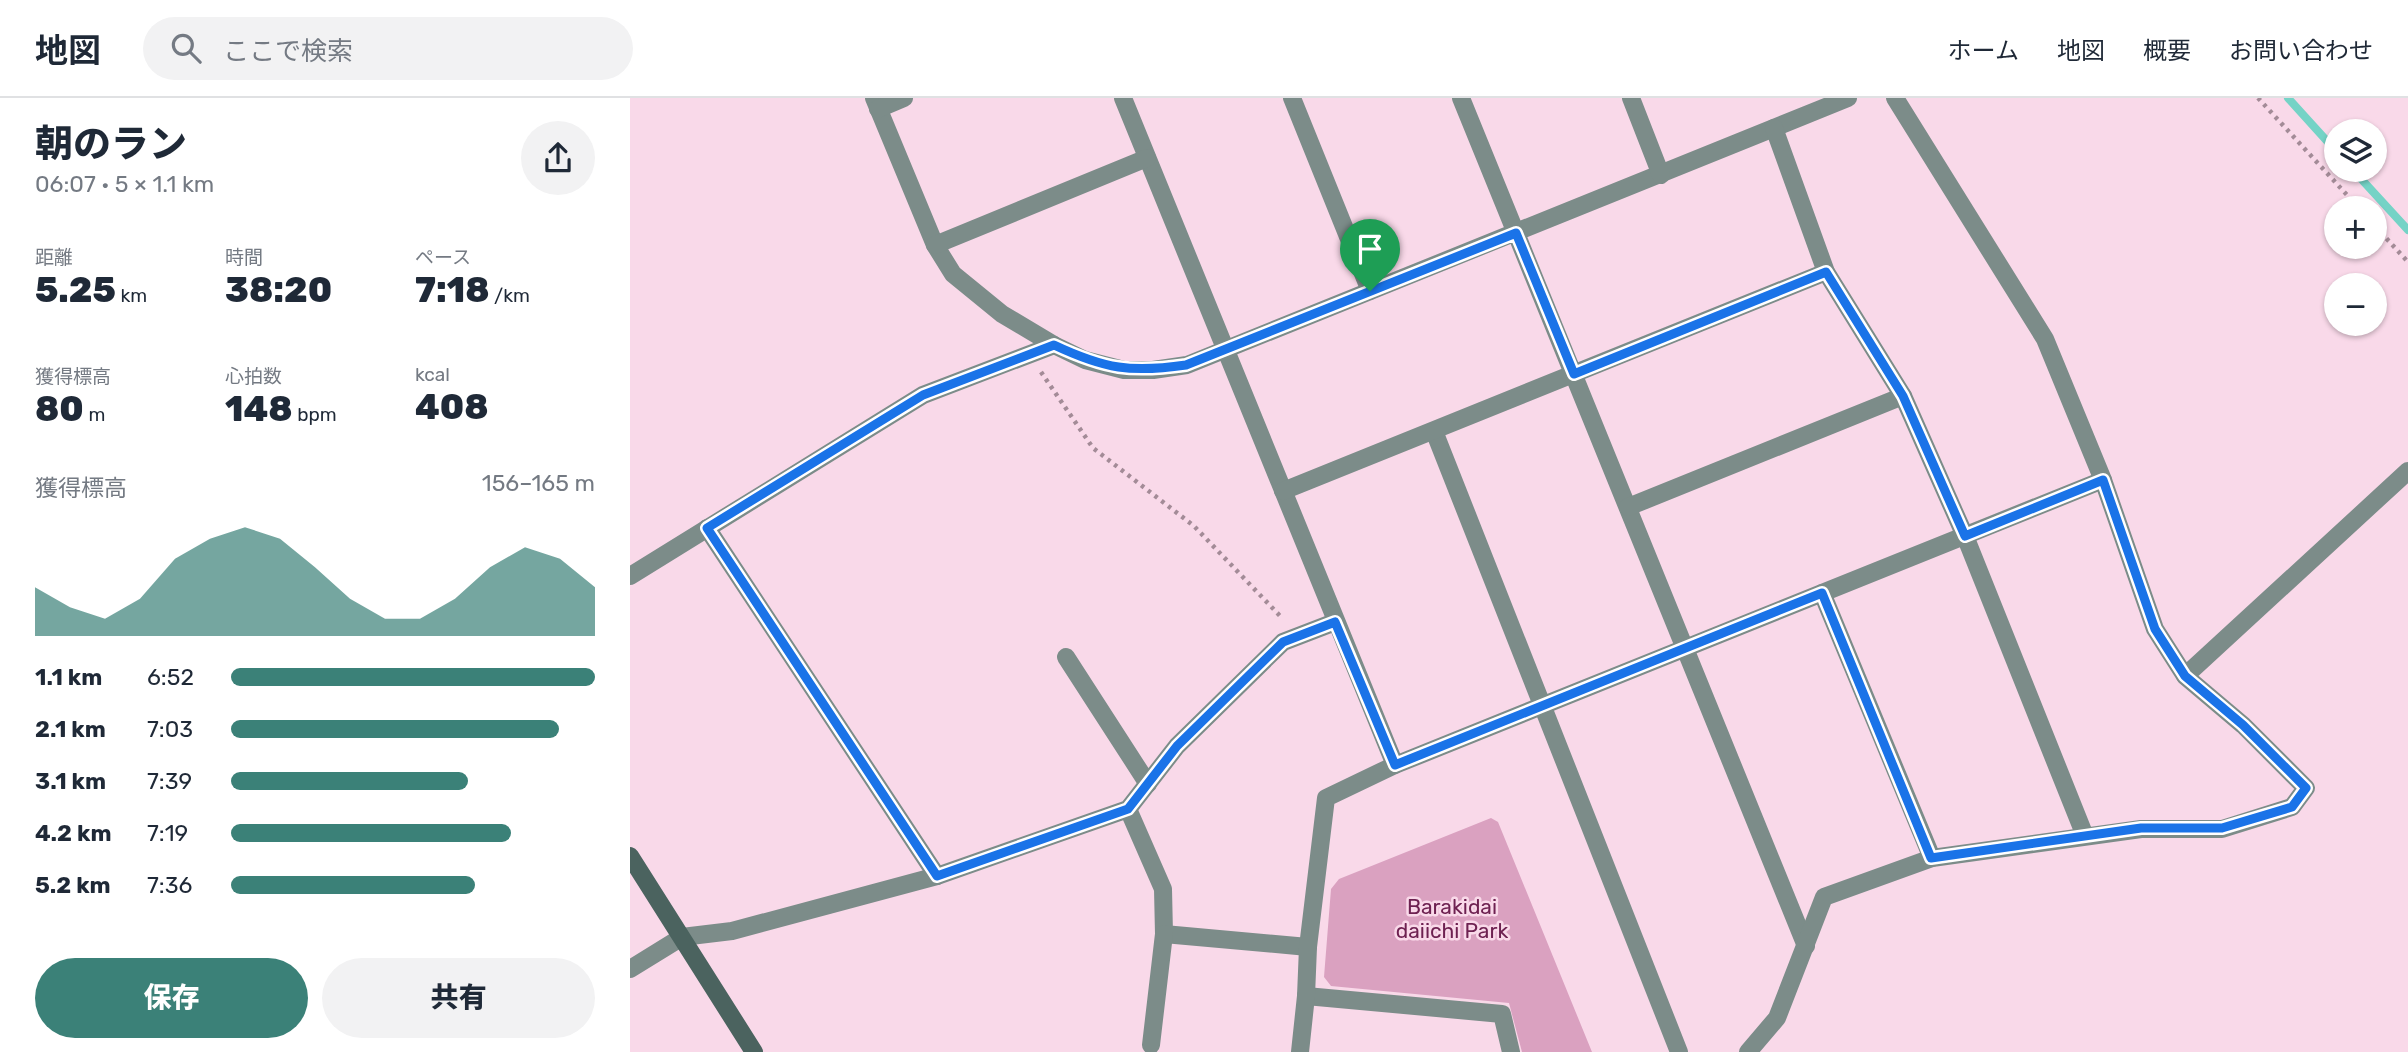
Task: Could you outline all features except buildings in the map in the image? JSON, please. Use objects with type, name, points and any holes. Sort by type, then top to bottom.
[{"type":"main road","points":[[630,856],[754,1052]]},
{"type":"street","points":[[904,98],[876,103],[935,246],[953,274],[1002,314],[1054,345],[1085,360],[1124,370],[1153,370],[1186,365],[1848,98]]},
{"type":"street","points":[[1123,98],[1395,765]]},
{"type":"street","points":[[1292,98],[1370,291]]},
{"type":"street","points":[[1461,98],[1806,946]]},
{"type":"street","points":[[1631,98],[1661,175]]},
{"type":"street","points":[[1748,1052],[1777,1018],[1824,897],[1931,858],[2141,828],[2222,828],[2292,807],[2306,788],[2243,725],[2185,676],[2155,629],[2103,480],[2045,339],[1895,98]]},
{"type":"street","points":[[1774,128],[1826,272],[1903,396],[1965,536],[2085,836]]},
{"type":"street","points":[[935,246],[1147,158]]},
{"type":"street","points":[[1283,491],[1826,272]]},
{"type":"street","points":[[630,576],[923,395],[1054,345]]},
{"type":"street","points":[[1629,507],[1903,396]]},
{"type":"street","points":[[1434,430],[1679,1052]]},
{"type":"street","points":[[2185,676],[2408,471]]},
{"type":"street","points":[[1300,1052],[1308,947],[1326,798],[1395,765],[2103,480]]},
{"type":"street","points":[[707,528],[937,876]]},
{"type":"street","points":[[1822,593],[1931,858]]},
{"type":"street","points":[[630,969],[682,937],[732,931],[937,876],[1128,809],[1177,746],[1283,642],[1335,622]]},
{"type":"street","points":[[1066,657],[1148,784]]},
{"type":"street","points":[[1128,809],[1163,889],[1164,934],[1151,1045]]},
{"type":"street","points":[[1164,934],[1308,947]]},
{"type":"street","points":[[1306,996],[1502,1014],[1511,1052]]},
{"type":"path","points":[[2258,98],[2348,196]]},
{"type":"path","points":[[2387,239],[2408,262]]},
{"type":"path","points":[[1029,354],[1093,448],[1194,526],[1298,636]]},
{"type":"green space","name":"Barakidai daiichi Park","points":[[1491,818],[1498,822],[1592,1052],[1522,1052],[1509,1003],[1331,986],[1324,977],[1331,889],[1339,879]]},
{"type":"waterway","points":[[2288,98],[2324,138]]},
{"type":"waterway","points":[[2364,182],[2408,230]]},
{"type":"route","points":[[1516,233],[1574,374],[1826,272],[1903,396],[1965,536],[2103,480],[2155,629],[2185,676],[2243,725],[2306,788],[2292,807],[2222,828],[2141,828],[1931,858],[1822,593],[1395,765],[1335,622],[1283,642],[1177,746],[1128,809],[937,876],[707,528],[923,395],[1054,345],[1085,360],[1124,370],[1153,370],[1186,365],[1370,291],[1516,233]]}]
